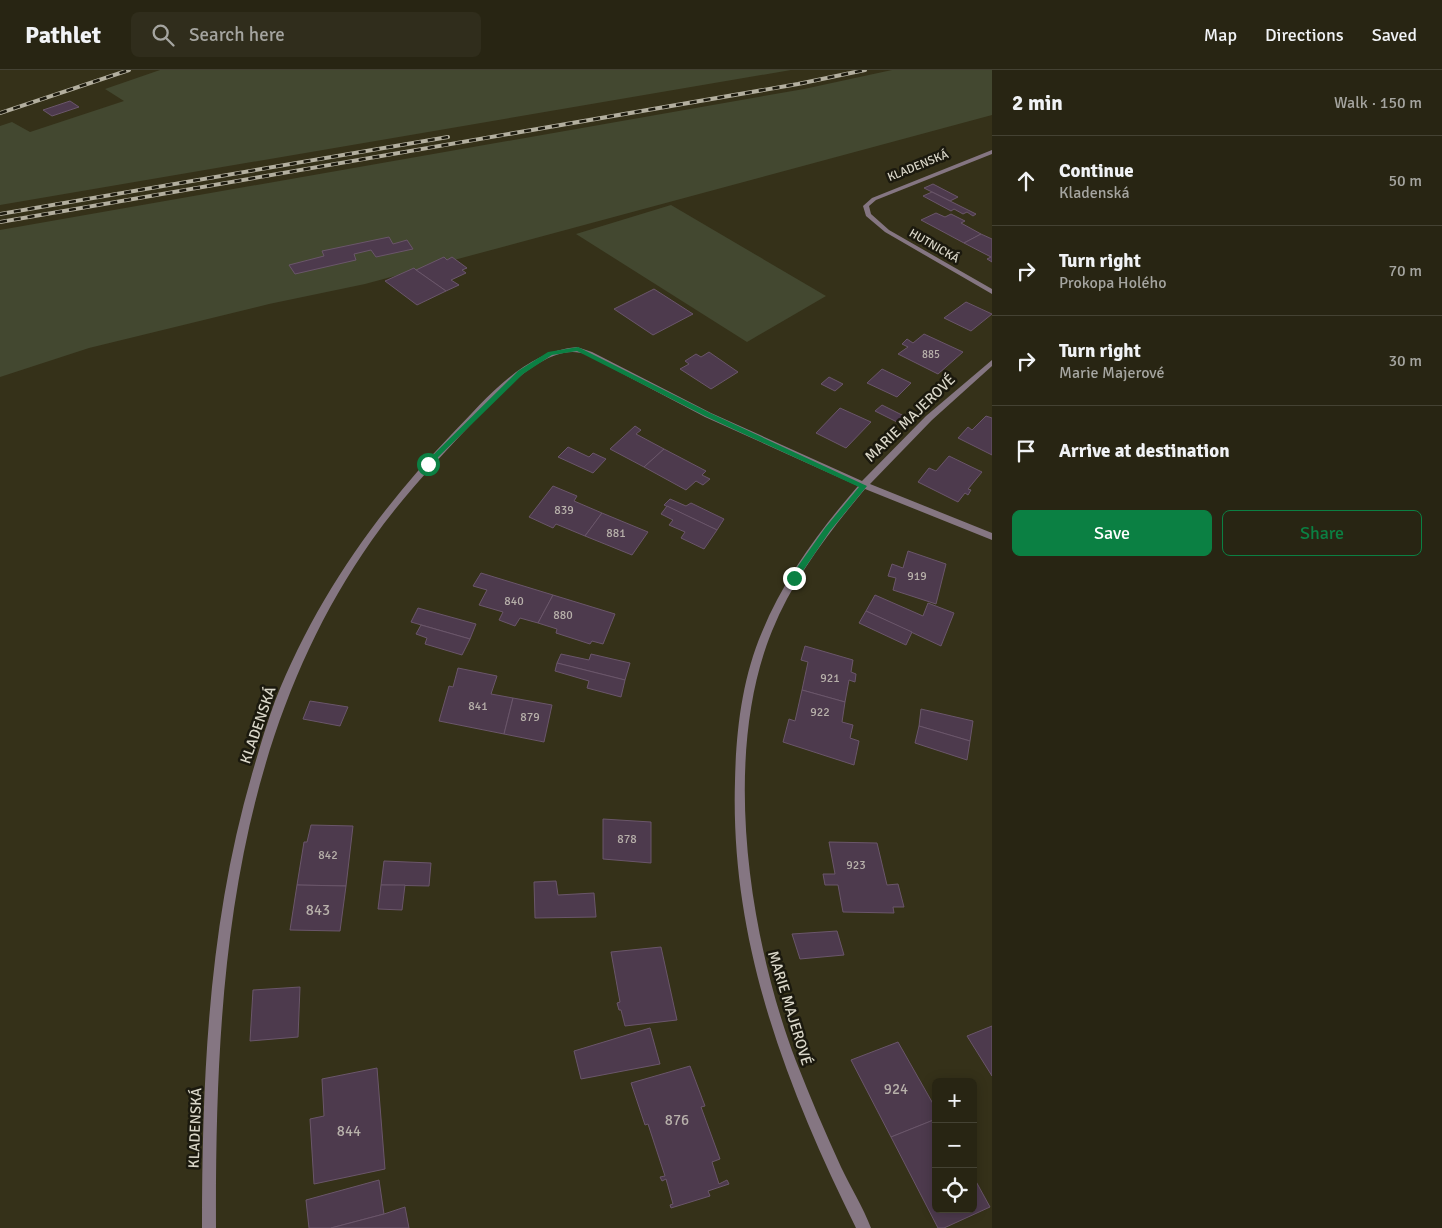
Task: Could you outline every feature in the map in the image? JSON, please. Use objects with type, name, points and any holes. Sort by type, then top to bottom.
[{"type":"street","name":"KLADENSKÁ","points":[[868,215],[866,206],[874,199],[992,152]]},
{"type":"street","name":"HUTNICKÁ","points":[[868,215],[887,231],[992,292]]},
{"type":"street","name":"KLADENSKÁ","points":[[209,1228],[208,1146],[217,986],[226,915],[237,852],[250,795],[283,695],[332,597],[358,553],[428,464],[521,372],[550,354],[578,349],[708,414],[864,486]]},
{"type":"street","name":"MARIE MAJEROVÉ","points":[[864,1228],[832,1168],[795,1076],[764,986],[747,908],[739,836],[739,793],[744,723],[754,673],[772,620],[794,578],[828,530],[907,438],[992,362]]},
{"type":"street","points":[[864,486],[992,537]]},
{"type":"green space","points":[[160,70],[791,70],[0,205],[0,126],[12,122],[30,132],[124,101],[105,89]]},
{"type":"green space","points":[[892,70],[992,70],[992,115],[365,284],[269,304],[89,348],[0,377],[0,230],[804,89]]},
{"type":"green space","points":[[671,205],[826,296],[747,342],[576,234]]},
{"type":"building","points":[[70,101],[79,107],[52,116],[43,110]]},
{"type":"building","points":[[933,184],[958,197],[950,201],[924,188]]},
{"type":"building","points":[[932,192],[976,214],[973,216],[967,212],[963,214],[954,209],[951,211],[923,196]]},
{"type":"building","points":[[936,213],[945,217],[951,214],[965,221],[961,223],[981,234],[964,243],[921,220]]},
{"type":"building","points":[[981,234],[992,239],[992,262],[987,259],[991,257],[964,243]]},
{"type":"building","points":[[389,237],[393,244],[407,240],[413,249],[376,257],[371,250],[354,254],[356,260],[295,274],[289,265],[324,256],[322,251]]},
{"type":"building","points":[[444,257],[447,260],[452,257],[467,268],[462,270],[466,273],[451,280],[459,285],[446,291],[416,270]]},
{"type":"building","points":[[414,268],[446,291],[417,305],[385,281]]},
{"type":"building","points":[[654,289],[693,314],[653,335],[614,309]]},
{"type":"building","points":[[966,302],[992,314],[971,331],[944,318]]},
{"type":"building","points":[[924,334],[963,352],[938,374],[898,354],[908,347],[902,344],[907,339],[913,343]]},
{"type":"building","points":[[709,352],[738,372],[711,389],[680,369],[689,364],[685,361],[696,354],[701,357]]},
{"type":"building","points":[[882,369],[911,383],[897,397],[867,383]]},
{"type":"building","points":[[829,377],[843,384],[835,391],[821,384]]},
{"type":"building","points":[[882,405],[906,417],[899,423],[875,411]]},
{"type":"building","points":[[840,408],[871,422],[846,448],[816,433]]},
{"type":"building","points":[[986,416],[992,418],[992,455],[958,438],[968,427],[972,430]]},
{"type":"building","points":[[635,426],[641,430],[636,434],[664,449],[644,467],[610,449]]},
{"type":"building","points":[[568,447],[589,457],[593,453],[606,459],[593,473],[558,457]]},
{"type":"building","points":[[664,449],[706,471],[702,475],[710,479],[703,485],[696,481],[686,490],[644,467]]},
{"type":"building","points":[[949,456],[982,472],[968,489],[971,490],[968,495],[965,493],[958,502],[918,482],[929,468],[936,471]]},
{"type":"building","points":[[553,486],[577,496],[574,501],[602,513],[585,536],[556,524],[553,528],[529,517]]},
{"type":"building","points":[[670,499],[686,506],[691,503],[724,519],[717,530],[664,505]]},
{"type":"building","points":[[667,506],[717,530],[704,549],[681,538],[685,532],[669,525],[673,520],[661,514]]},
{"type":"building","points":[[602,513],[648,532],[632,555],[585,536]]},
{"type":"building","points":[[908,551],[946,564],[936,604],[893,590],[896,578],[888,576],[892,564],[903,568]]},
{"type":"building","points":[[481,573],[553,595],[538,623],[520,618],[515,626],[499,620],[503,612],[479,605],[487,590],[473,586]]},
{"type":"building","points":[[553,595],[615,614],[603,644],[592,641],[590,644],[556,633],[557,629],[538,623]]},
{"type":"building","points":[[875,595],[923,616],[928,603],[954,613],[941,646],[866,611]]},
{"type":"building","points":[[418,608],[476,624],[470,639],[411,622]]},
{"type":"building","points":[[866,611],[912,632],[906,645],[859,623]]},
{"type":"building","points":[[421,625],[470,639],[462,655],[425,644],[427,638],[416,634]]},
{"type":"building","points":[[805,646],[853,660],[851,672],[856,674],[855,682],[849,680],[845,702],[802,690],[808,662],[801,660]]},
{"type":"building","points":[[561,654],[589,660],[591,654],[630,663],[625,680],[557,663]]},
{"type":"building","points":[[557,663],[625,680],[621,697],[587,688],[589,681],[555,671]]},
{"type":"building","points":[[458,668],[497,676],[491,694],[513,698],[504,734],[439,721],[449,686],[453,687]]},
{"type":"building","points":[[802,690],[845,702],[842,722],[853,725],[850,738],[859,741],[854,765],[783,742],[789,719],[795,721]]},
{"type":"building","points":[[513,698],[552,705],[544,742],[504,734]]},
{"type":"building","points":[[310,701],[348,707],[340,726],[303,719]]},
{"type":"building","points":[[921,709],[973,721],[970,741],[919,726]]},
{"type":"building","points":[[919,726],[970,741],[967,760],[915,743]]},
{"type":"building","points":[[603,819],[651,822],[651,863],[603,859]]},
{"type":"building","points":[[311,825],[353,826],[346,886],[297,885],[304,842],[307,842]]},
{"type":"building","points":[[829,842],[877,843],[887,885],[898,884],[904,907],[893,907],[894,913],[843,912],[838,885],[825,885],[823,874],[835,874]]},
{"type":"building","points":[[384,861],[431,863],[429,886],[381,885]]},
{"type":"building","points":[[556,881],[558,895],[594,893],[596,917],[535,918],[534,882]]},
{"type":"building","points":[[297,885],[346,886],[340,931],[290,930]]},
{"type":"building","points":[[381,885],[405,885],[402,910],[378,909]]},
{"type":"building","points":[[837,931],[844,955],[800,959],[792,934]]},
{"type":"building","points":[[661,947],[677,1020],[625,1026],[617,1003],[620,1002],[611,952]]},
{"type":"building","points":[[300,987],[298,1037],[250,1041],[253,990]]},
{"type":"building","points":[[992,1026],[992,1076],[967,1036]]},
{"type":"building","points":[[650,1028],[660,1064],[581,1079],[574,1051]]},
{"type":"building","points":[[898,1042],[932,1102],[932,1121],[891,1137],[851,1060]]},
{"type":"building","points":[[690,1066],[705,1106],[701,1107],[720,1159],[712,1162],[719,1184],[727,1180],[729,1184],[708,1191],[710,1196],[671,1208],[670,1205],[673,1204],[666,1179],[662,1181],[660,1177],[665,1176],[648,1124],[645,1125],[631,1083]]},
{"type":"building","points":[[377,1068],[385,1169],[314,1184],[310,1119],[324,1116],[322,1079]]},
{"type":"building","points":[[932,1121],[932,1213],[977,1213],[944,1228],[938,1228],[891,1137]]},
{"type":"building","points":[[379,1180],[384,1214],[331,1228],[309,1228],[306,1200]]},
{"type":"building","points":[[977,1183],[990,1207],[977,1213]]},
{"type":"building","points":[[405,1207],[409,1228],[331,1228],[384,1214]]},
{"type":"railway","points":[[0,113],[129,70]]},
{"type":"railway","points":[[0,222],[798,84],[865,70]]},
{"type":"railway","points":[[0,214],[448,137]]},
{"type":"route","points":[[428,464],[521,372],[550,354],[578,349],[708,414],[864,486],[828,530],[794,578]]}]
